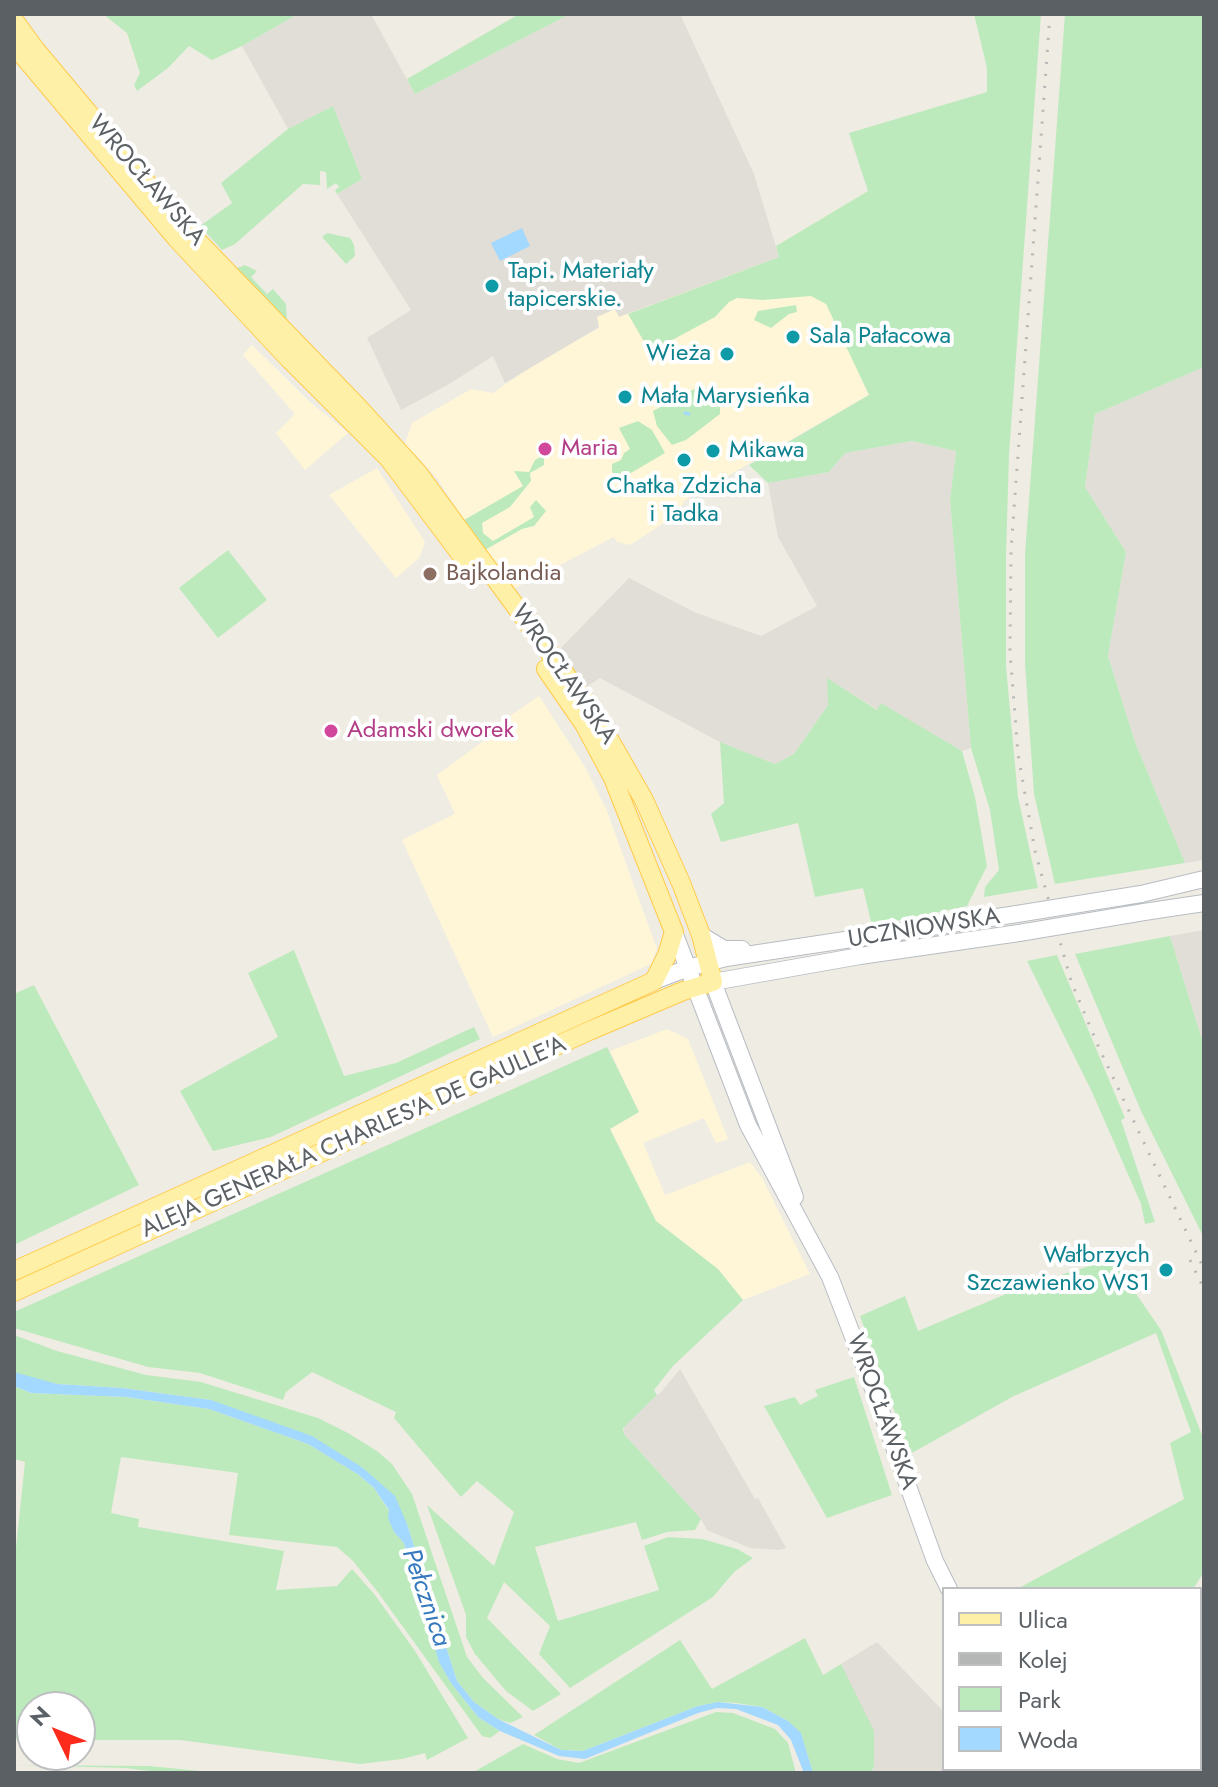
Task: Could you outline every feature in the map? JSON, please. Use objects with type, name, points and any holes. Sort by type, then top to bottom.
[{"type":"main road","name":"WROCŁAWSKA","points":[[14,20],[182,225],[418,473],[571,682],[612,744],[644,800],[668,852],[701,935],[724,1012],[809,1236]]},
{"type":"main road","name":"WROCŁAWSKA","points":[[14,45],[159,219],[289,359],[377,446],[439,525],[560,690],[597,746],[625,804],[748,1125],[809,1236],[834,1289],[935,1561],[948,1587]]},
{"type":"main road","name":"UCZNIOWSKA","points":[[688,968],[763,952],[1141,894],[1204,879]]},
{"type":"main road","name":"UCZNIOWSKA","points":[[713,982],[1204,903]]},
{"type":"main road","points":[[654,981],[674,932]]},
{"type":"main road","points":[[701,935],[724,949],[763,952]]},
{"type":"main road","name":"ALEJA GENERAŁA CHARLES'A DE GAULLE'A","points":[[14,1271],[688,968]]},
{"type":"main road","points":[[724,1012],[729,1000],[748,976]]},
{"type":"main road","name":"ALEJA GENERAŁA CHARLES'A DE GAULLE'A","points":[[14,1292],[645,1007],[713,982]]},
{"type":"main road","points":[[645,1007],[676,1001],[705,1013]]},
{"type":"main road","points":[[495,1054],[502,1072]]},
{"type":"shaded area","points":[[298,14],[371,14],[415,94],[570,14],[680,14],[754,174],[779,257],[619,317],[615,309],[597,317],[599,327],[505,383],[493,356],[401,410],[367,338],[411,310],[337,194],[362,179],[333,106],[288,129],[242,46]]},
{"type":"shaded area","points":[[866,192],[931,359],[684,501],[679,513],[630,545],[617,542],[614,537],[513,589],[437,478],[405,444],[412,423],[471,389],[493,393],[536,363],[599,328],[596,317],[615,309],[619,316],[779,257],[776,246]]},
{"type":"shaded area","points":[[252,345],[310,402],[348,433],[305,470],[276,433],[295,414],[243,355]]},
{"type":"shaded area","points":[[1204,367],[1204,860],[1185,863],[1135,742],[1108,656],[1126,552],[1085,487],[1095,414]]},
{"type":"shaded area","points":[[912,441],[956,451],[950,500],[971,748],[962,751],[882,704],[878,710],[828,679],[828,705],[794,754],[775,764],[720,742],[600,678],[586,687],[558,651],[629,578],[694,612],[761,636],[817,606],[778,537],[768,483],[829,472],[845,453]]},
{"type":"shaded area","points":[[377,468],[425,542],[419,558],[396,578],[329,495]]},
{"type":"shaded area","points":[[539,696],[585,767],[607,811],[657,949],[651,964],[493,1037],[402,840],[455,814],[437,775]]},
{"type":"shaded area","points":[[1204,930],[1204,1046],[1170,936]]},
{"type":"shaded area","points":[[667,1029],[688,1039],[728,1139],[716,1143],[704,1118],[643,1143],[665,1195],[750,1162],[762,1178],[810,1274],[743,1300],[718,1269],[656,1221],[610,1128],[639,1112],[610,1051]]},
{"type":"shaded area","points":[[680,1369],[786,1548],[750,1548],[707,1530],[701,1519],[624,1434],[624,1425],[662,1391]]},
{"type":"shaded area","points":[[877,1642],[942,1710],[942,1771],[1003,1773],[871,1773],[874,1766],[841,1664]]},
{"type":"green space","points":[[103,14],[298,14],[212,60],[189,46],[168,68],[137,91],[134,85],[140,73],[127,33]]},
{"type":"green space","points":[[519,14],[570,14],[415,94],[407,79]]},
{"type":"green space","points":[[974,14],[1041,14],[1009,454],[1006,556],[1006,666],[1018,797],[1038,888],[984,897],[985,887],[999,870],[990,810],[971,748],[950,500],[956,451],[912,441],[845,453],[829,472],[768,483],[749,465],[869,395],[826,304],[811,296],[763,300],[737,298],[715,317],[650,352],[628,314],[779,257],[776,246],[868,191],[849,133],[987,92],[987,68]]},
{"type":"green space","points":[[1065,14],[1204,14],[1204,367],[1095,414],[1085,487],[1126,552],[1108,656],[1135,742],[1185,863],[1055,884],[1034,794],[1025,664],[1025,554]]},
{"type":"green space","points":[[333,106],[362,179],[337,194],[335,190],[339,187],[336,183],[327,189],[326,172],[320,171],[320,185],[303,184],[235,244],[222,250],[200,226],[232,203],[221,183],[288,129]]},
{"type":"green space","points":[[327,233],[350,238],[355,256],[346,264],[322,237]]},
{"type":"green space","points":[[245,265],[257,271],[251,277],[267,294],[273,289],[286,304],[287,323],[235,269]]},
{"type":"green space","points":[[796,305],[797,312],[789,314],[771,328],[754,320],[758,311]]},
{"type":"green space","points":[[700,386],[711,390],[720,407],[720,414],[686,440],[672,445],[657,426],[653,411]]},
{"type":"green space","points":[[638,421],[652,430],[665,453],[619,480],[612,472],[612,464],[621,460],[630,449],[619,428]]},
{"type":"green space","points":[[544,455],[544,465],[530,473],[531,481],[510,507],[482,523],[483,533],[493,541],[534,517],[530,507],[536,500],[546,511],[534,526],[522,529],[485,550],[464,520],[523,486],[514,471],[529,472],[535,460]]},
{"type":"green space","points":[[228,550],[267,600],[218,638],[179,588]]},
{"type":"green space","points":[[827,678],[877,710],[881,703],[962,751],[975,797],[987,866],[967,906],[872,926],[863,888],[815,897],[798,823],[721,842],[711,814],[724,803],[720,742],[775,764],[794,754],[828,705]]},
{"type":"green space","points":[[1170,936],[1204,1046],[1204,1238],[1141,1111],[1075,954]]},
{"type":"green space","points":[[294,950],[344,1076],[396,1063],[474,1027],[480,1039],[271,1137],[213,1151],[180,1091],[278,1037],[248,973]]},
{"type":"green space","points":[[1057,955],[1125,1118],[1121,1120],[1155,1222],[1145,1224],[1141,1204],[1092,1092],[1027,961]]},
{"type":"green space","points":[[34,985],[139,1185],[14,1245],[14,994]]},
{"type":"green space","points":[[607,1047],[639,1112],[610,1129],[656,1221],[718,1269],[743,1300],[673,1366],[654,1390],[657,1395],[623,1428],[624,1434],[701,1519],[695,1530],[667,1532],[642,1540],[636,1522],[535,1547],[558,1621],[659,1590],[644,1546],[668,1537],[702,1539],[737,1549],[753,1558],[734,1572],[713,1597],[570,1688],[539,1654],[550,1626],[504,1582],[487,1618],[561,1694],[533,1711],[506,1691],[475,1654],[466,1637],[466,1615],[427,1505],[494,1566],[514,1512],[477,1481],[461,1497],[394,1418],[396,1412],[312,1372],[286,1392],[283,1400],[200,1373],[148,1367],[14,1328],[14,1312]]},
{"type":"green space","points":[[1112,1259],[1161,1330],[1204,1440],[1204,1572],[1194,1587],[1021,1587],[1184,1499],[1170,1443],[1191,1432],[1156,1333],[1012,1397],[910,1454],[860,1316],[905,1296],[918,1331],[1025,1286]]},
{"type":"green space","points":[[14,1335],[57,1351],[146,1375],[201,1382],[318,1418],[377,1451],[392,1464],[412,1494],[467,1657],[483,1678],[523,1717],[510,1723],[498,1719],[474,1702],[457,1681],[407,1524],[363,1468],[211,1400],[31,1379],[14,1372]]},
{"type":"green space","points":[[854,1377],[892,1495],[827,1518],[764,1406],[795,1397],[800,1405],[818,1396],[815,1390]]},
{"type":"green space","points":[[14,1386],[31,1393],[126,1397],[209,1409],[308,1444],[359,1475],[374,1488],[389,1511],[394,1532],[404,1543],[439,1661],[451,1683],[478,1717],[500,1731],[490,1738],[482,1736],[377,1591],[353,1561],[337,1547],[229,1535],[238,1473],[121,1457],[111,1513],[139,1519],[138,1527],[284,1551],[276,1590],[337,1586],[352,1569],[415,1651],[468,1738],[427,1760],[425,1753],[360,1764],[180,1740],[96,1740],[96,1691],[16,1691],[14,1739],[14,1567],[25,1462],[14,1459]]},
{"type":"green space","points":[[805,1638],[823,1675],[841,1664],[874,1731],[874,1766],[871,1773],[813,1773],[801,1734],[788,1721],[762,1707],[736,1703],[718,1702],[698,1706],[583,1751],[561,1750],[534,1735],[680,1640],[712,1689]]},
{"type":"green space","points":[[716,1712],[733,1713],[775,1729],[788,1743],[796,1773],[472,1773],[523,1744],[557,1759],[579,1763]]},
{"type":"green space","points":[[96,1766],[149,1766],[222,1773],[167,1773]]},
{"type":"water","points":[[522,228],[530,246],[500,261],[491,243]]},
{"type":"water","name":"Pełcznica","points":[[14,1372],[57,1384],[122,1388],[211,1400],[312,1436],[363,1468],[395,1496],[407,1524],[457,1681],[474,1702],[498,1719],[561,1750],[583,1751],[698,1706],[718,1702],[762,1707],[788,1721],[801,1733],[813,1773],[804,1773],[791,1740],[778,1725],[736,1709],[717,1708],[698,1713],[585,1759],[559,1756],[500,1731],[478,1717],[439,1662],[404,1543],[394,1532],[388,1518],[389,1510],[374,1488],[359,1475],[308,1444],[209,1409],[126,1397],[31,1393],[14,1386]]},
{"type":"waterway","points":[[685,413],[689,414]]},
{"type":"railway","points":[[1050,14],[1011,551],[1010,652],[1018,754],[1035,851],[1071,981],[1099,1048],[1204,1269]]},
{"type":"railway","points":[[1190,1260],[1204,1289]]},
{"type":"place","name":"Tapi. Materiały tapicerskie.","points":[[492,286]]},
{"type":"place","name":"Sala Pałacowa","points":[[793,337]]},
{"type":"place","name":"Wieża","points":[[727,354]]},
{"type":"place","name":"Mała Marysieńka","points":[[625,397]]},
{"type":"place","name":"Maria","points":[[545,449]]},
{"type":"place","name":"Mikawa","points":[[713,451]]},
{"type":"place","name":"Chatka Zdzicha i Tadka","points":[[684,460]]},
{"type":"place","name":"Bajkolandia","points":[[430,574]]},
{"type":"place","name":"Adamski dworek","points":[[331,731]]},
{"type":"place","name":"Wałbrzych Szczawienko WS1","points":[[1166,1270]]}]
